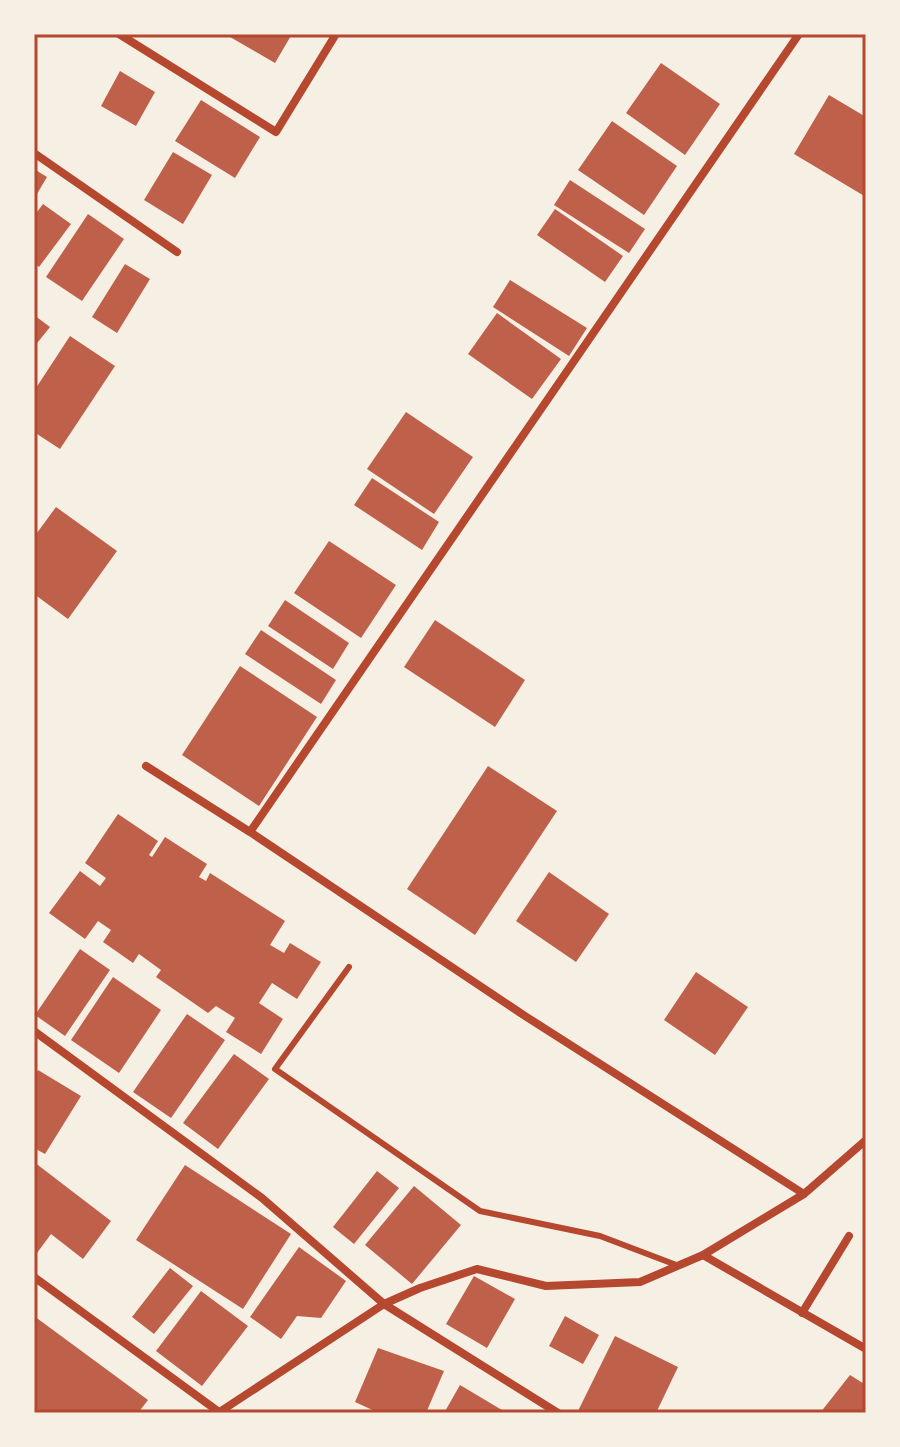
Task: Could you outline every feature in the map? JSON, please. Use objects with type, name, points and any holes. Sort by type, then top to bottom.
[{"type":"street","points":[[119,34],[276,132],[336,34]]},
{"type":"street","points":[[250,832],[799,34]]},
{"type":"street","points":[[34,153],[177,252]]},
{"type":"street","points":[[146,766],[525,1016],[804,1194]]},
{"type":"street","points":[[34,1031],[262,1198],[384,1304],[558,1413]]},
{"type":"street","points":[[34,1277],[218,1413],[384,1304],[477,1269],[546,1286],[640,1282],[679,1266],[703,1255],[804,1194],[866,1140]]},
{"type":"street","points":[[802,1313],[849,1236]]},
{"type":"street","points":[[703,1255],[866,1349]]},
{"type":"lane","points":[[349,967],[275,1069],[480,1211],[600,1236],[679,1266]]},
{"type":"building","points":[[225,34],[292,34],[275,63]]},
{"type":"building","points":[[661,63],[720,104],[685,155],[626,113]]},
{"type":"building","points":[[120,71],[155,92],[136,126],[101,106]]},
{"type":"building","points":[[829,95],[866,117],[866,197],[794,154]]},
{"type":"building","points":[[201,100],[260,137],[235,178],[175,141]]},
{"type":"building","points":[[612,121],[677,166],[644,215],[578,170]]},
{"type":"building","points":[[173,152],[212,175],[183,224],[144,200]]},
{"type":"building","points":[[34,169],[47,177],[34,199]]},
{"type":"building","points":[[570,180],[645,229],[629,253],[554,205]]},
{"type":"building","points":[[43,204],[71,224],[39,267],[34,263],[34,216]]},
{"type":"building","points":[[555,209],[623,256],[605,282],[537,235]]},
{"type":"building","points":[[88,214],[124,239],[82,301],[46,277]]},
{"type":"building","points":[[125,264],[150,279],[117,333],[92,317]]},
{"type":"building","points":[[510,280],[587,328],[569,356],[493,307]]},
{"type":"building","points":[[497,313],[561,359],[532,399],[468,354]]},
{"type":"building","points":[[34,315],[50,327],[34,347]]},
{"type":"building","points":[[70,336],[115,366],[60,449],[34,432],[34,391]]},
{"type":"building","points":[[406,412],[473,457],[434,514],[367,469]]},
{"type":"building","points":[[372,478],[439,522],[422,550],[354,505]]},
{"type":"building","points":[[56,507],[117,551],[68,619],[34,594],[34,537]]},
{"type":"building","points":[[329,541],[396,585],[361,638],[294,593]]},
{"type":"building","points":[[285,600],[349,643],[333,669],[268,626]]},
{"type":"building","points":[[435,620],[525,680],[495,727],[404,667]]},
{"type":"building","points":[[261,630],[336,680],[321,704],[245,654]]},
{"type":"building","points":[[240,666],[317,717],[259,806],[182,755]]},
{"type":"building","points":[[488,766],[557,811],[475,935],[407,889]]},
{"type":"building","points":[[118,814],[158,841],[149,855],[152,857],[165,837],[207,864],[199,877],[206,881],[210,873],[285,921],[270,945],[284,953],[290,943],[321,962],[297,999],[272,983],[259,1003],[283,1019],[261,1054],[226,1032],[235,1018],[216,1006],[208,1013],[156,977],[161,970],[139,954],[133,963],[103,942],[111,930],[98,921],[85,939],[49,913],[80,871],[100,886],[106,878],[85,863]]},
{"type":"building","points":[[549,872],[609,914],[576,962],[516,921]]},
{"type":"building","points":[[80,949],[110,970],[65,1036],[35,1015]]},
{"type":"building","points":[[696,972],[748,1007],[715,1055],[664,1020]]},
{"type":"building","points":[[113,977],[161,1010],[119,1073],[71,1040]]},
{"type":"building","points":[[187,1014],[225,1040],[171,1118],[133,1092]]},
{"type":"building","points":[[234,1054],[269,1079],[218,1149],[183,1123]]},
{"type":"building","points":[[38,1070],[81,1096],[45,1154],[34,1148],[34,1077]]},
{"type":"building","points":[[34,1162],[111,1221],[83,1259],[51,1234],[37,1253],[34,1251]]},
{"type":"building","points":[[185,1165],[291,1234],[243,1309],[136,1240]]},
{"type":"building","points":[[377,1171],[399,1188],[354,1244],[333,1227]]},
{"type":"building","points":[[414,1186],[461,1225],[412,1284],[365,1245]]},
{"type":"building","points":[[299,1247],[346,1281],[321,1318],[297,1316],[281,1339],[250,1317]]},
{"type":"building","points":[[170,1268],[193,1286],[154,1334],[132,1317]]},
{"type":"building","points":[[474,1276],[515,1299],[487,1348],[446,1324]]},
{"type":"building","points":[[201,1291],[248,1326],[202,1386],[156,1351]]},
{"type":"building","points":[[34,1316],[148,1400],[138,1413],[42,1413],[34,1407]]},
{"type":"building","points":[[565,1316],[599,1335],[583,1364],[549,1346]]},
{"type":"building","points":[[615,1336],[678,1367],[656,1413],[577,1413]]},
{"type":"building","points":[[378,1348],[444,1371],[426,1413],[379,1413],[355,1402]]},
{"type":"building","points":[[850,1375],[866,1385],[866,1413],[820,1413]]},
{"type":"building","points":[[460,1385],[507,1413],[444,1413]]}]
